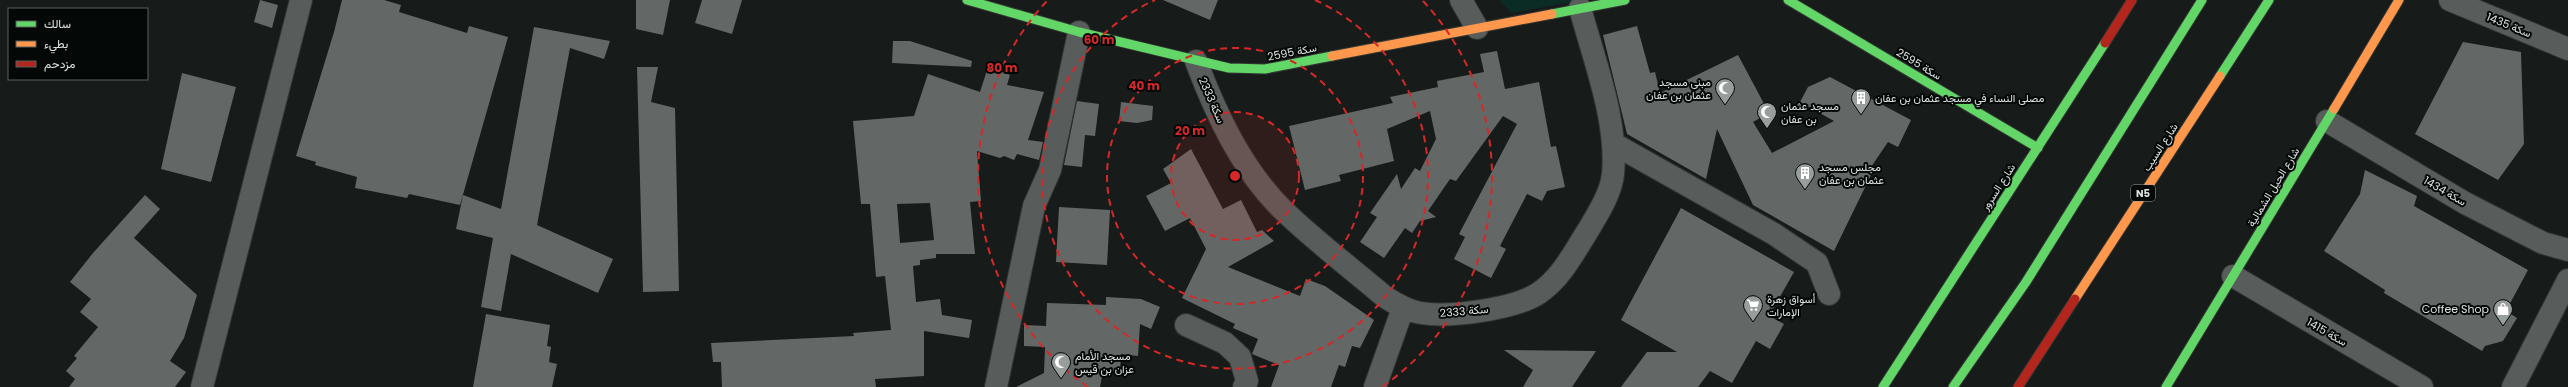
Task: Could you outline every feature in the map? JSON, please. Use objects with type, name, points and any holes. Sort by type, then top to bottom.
[{"type":"main road","name":"سكة 2595","points":[[967,0],[993,4],[1079,32],[1196,61],[1229,68],[1265,70],[1625,0]]},
{"type":"main road","name":"سكة 2595","points":[[1788,0],[2038,148]]},
{"type":"main road","name":"شارع السرور","points":[[1883,387],[2132,0]]},
{"type":"main road","points":[[1953,387],[2026,282],[2202,0]]},
{"type":"main road","name":"شارع السيب","points":[[2018,387],[2269,0]]},
{"type":"main road","name":"شارع الحيل الشمالية","points":[[2166,387],[2399,0]]},
{"type":"street","points":[[202,387],[301,0]]},
{"type":"street","points":[[1461,0],[1477,28]]},
{"type":"street","name":"سكة 1435","points":[[2450,0],[2568,49]]},
{"type":"street","name":"سكة 2333","points":[[1196,61],[1211,102],[1231,140],[1255,176],[1282,210],[1385,297],[1404,308],[1421,313],[1440,314],[1486,310],[1514,305],[1539,293],[1560,275],[1602,206],[1613,176],[1614,144],[1580,8]]},
{"type":"street","points":[[996,387],[1034,206],[1050,170],[1079,32]]},
{"type":"street","name":"سكة 1434","points":[[2327,120],[2465,203],[2542,243],[2568,250]]},
{"type":"street","points":[[1614,144],[1774,234],[1817,263],[1829,294]]},
{"type":"street","name":"سكة 1415","points":[[2233,276],[2422,387]]},
{"type":"street","points":[[2513,387],[2568,280]]},
{"type":"street","points":[[1375,387],[1404,308]]},
{"type":"street","points":[[1186,325],[1225,343],[1240,357],[1247,380],[1244,387]]},
{"type":"green space","points":[[1499,0],[1581,0],[1512,13]]},
{"type":"building","points":[[260,0],[278,5],[272,28],[254,22]]},
{"type":"building","points":[[342,0],[384,0],[401,5],[399,12],[467,33],[469,26],[508,37],[460,205],[409,194],[407,198],[355,188],[357,177],[315,165],[316,162],[296,156],[334,32]]},
{"type":"building","points":[[636,0],[670,0],[663,35],[636,29]]},
{"type":"building","points":[[702,0],[742,0],[732,34],[695,23]]},
{"type":"building","points":[[1163,0],[1218,0],[1210,20]]},
{"type":"building","name":"مسجد عثمان بن عفان","points":[[1637,26],[1650,73],[1655,72],[1660,93],[1738,55],[1769,113],[1753,122],[1772,153],[1834,121],[1800,102],[1808,87],[1830,77],[1911,120],[1898,147],[1888,142],[1867,173],[1871,175],[1834,251],[1753,205],[1717,129],[1706,179],[1627,134],[1603,35]]},
{"type":"building","points":[[534,27],[610,41],[604,59],[570,48],[537,225],[613,259],[598,293],[511,254],[501,311],[481,307],[493,238],[456,229],[463,195],[501,209]]},
{"type":"building","points":[[893,41],[910,41],[972,61],[971,67],[892,63]]},
{"type":"building","points":[[2463,42],[2521,52],[2524,144],[2498,180],[2415,134]]},
{"type":"building","points":[[1497,51],[1505,89],[1539,82],[1551,147],[1556,146],[1565,187],[1547,191],[1542,201],[1527,194],[1500,246],[1506,249],[1491,278],[1454,259],[1465,237],[1459,234],[1517,124],[1503,116],[1456,181],[1450,179],[1428,211],[1436,217],[1420,221],[1412,233],[1405,228],[1384,258],[1360,242],[1377,217],[1370,213],[1397,174],[1401,189],[1415,168],[1420,171],[1436,139],[1430,111],[1387,129],[1394,161],[1339,175],[1341,181],[1305,190],[1289,126],[1393,103],[1390,97],[1438,87],[1437,81],[1484,72],[1480,54]]},
{"type":"building","points":[[637,67],[658,67],[651,102],[675,108],[679,291],[643,292]]},
{"type":"building","points":[[988,67],[1010,75],[1007,85],[1044,92],[1028,140],[1043,142],[1039,160],[1017,154],[1014,160],[1004,156],[1000,158],[977,151],[981,201],[970,202],[975,254],[936,254],[936,258],[920,260],[920,265],[913,266],[916,302],[940,299],[942,315],[972,320],[969,338],[924,331],[924,376],[875,379],[876,387],[722,387],[721,362],[713,362],[711,343],[854,336],[853,333],[891,330],[885,276],[876,277],[870,204],[861,204],[853,121],[914,116],[928,74],[980,92]],"holes":[[[930,203],[934,240],[900,243],[897,204]]]},
{"type":"building","points":[[182,73],[236,87],[211,182],[161,169]]},
{"type":"building","points":[[1077,101],[1099,104],[1095,136],[1085,135],[1082,167],[1064,165]]},
{"type":"building","points":[[1121,102],[1153,106],[1152,120],[1137,123],[1119,121]]},
{"type":"building","points":[[1191,149],[1223,209],[1241,200],[1257,232],[1262,230],[1274,241],[1228,267],[1300,296],[1306,279],[1325,286],[1374,320],[1360,348],[1352,346],[1345,367],[1339,365],[1331,387],[1271,387],[1279,365],[1252,354],[1258,339],[1233,328],[1235,324],[1182,298],[1206,249],[1190,218],[1165,231],[1146,196],[1171,183],[1163,169]]},
{"type":"building","points":[[2365,170],[2417,196],[2414,206],[2528,270],[2506,311],[2517,318],[2503,341],[2485,346],[2482,351],[2384,293],[2385,290],[2324,251],[2360,194]]},
{"type":"building","points":[[145,195],[160,209],[134,238],[197,295],[184,338],[170,361],[186,372],[175,387],[69,387],[75,379],[66,371],[77,358],[74,356],[98,327],[80,312],[91,299],[70,282],[93,253]]},
{"type":"building","points":[[1059,207],[1110,210],[1107,265],[1056,262]]},
{"type":"building","points":[[1681,208],[1794,272],[1769,316],[1784,324],[1770,349],[1756,341],[1732,383],[1710,371],[1698,387],[1621,387],[1647,352],[1677,352],[1621,320]]},
{"type":"building","points":[[1106,297],[1141,299],[1160,307],[1151,329],[1140,324],[1138,356],[1121,354],[1120,372],[1103,371],[1100,387],[1016,387],[1044,373],[1045,347],[1024,346],[1024,325],[1046,326],[1047,303],[1106,305]]},
{"type":"building","points":[[486,314],[550,325],[547,346],[551,347],[549,362],[557,364],[552,387],[473,387]]},
{"type":"building","points":[[1504,350],[1596,351],[1572,387],[1523,387],[1533,370]]},
{"type":"traffic: fast","points":[[967,0],[1079,32],[1229,68],[1265,69],[1332,56]]},
{"type":"traffic: fast","points":[[1552,14],[1625,0]]},
{"type":"traffic: fast","points":[[1788,0],[2038,148]]},
{"type":"traffic: fast","points":[[1953,387],[2026,282],[2202,0]]},
{"type":"traffic: fast","points":[[2220,76],[2269,0]]},
{"type":"traffic: fast","points":[[1883,387],[2105,43]]},
{"type":"traffic: fast","points":[[2166,387],[2334,109]]},
{"type":"traffic: slow","points":[[2334,109],[2399,0]]},
{"type":"traffic: slow","points":[[1332,56],[1552,14]]},
{"type":"traffic: slow","points":[[2075,299],[2220,76]]},
{"type":"traffic: jam","points":[[2105,43],[2132,0]]},
{"type":"traffic: jam","points":[[2018,387],[2075,299]]},
{"type":"place","name":"مبنى مسجد عثمان بن عفان","points":[[1725,105]]},
{"type":"place","name":"مصلى النساء في مسجد عثمان بن عفان","points":[[1861,115]]},
{"type":"place","name":"مسجد عثمان بن عفان","points":[[1767,129]]},
{"type":"place","name":"مجلس مسجد عثمان بن عفان","points":[[1805,190]]},
{"type":"place","name":"أسواق زهرة الإمارات","points":[[1753,322]]},
{"type":"place","name":"Coffee Shop","points":[[2503,326]]},
{"type":"place","name":"مسجد الأمام عزان بن قيس","points":[[1061,379]]}]
